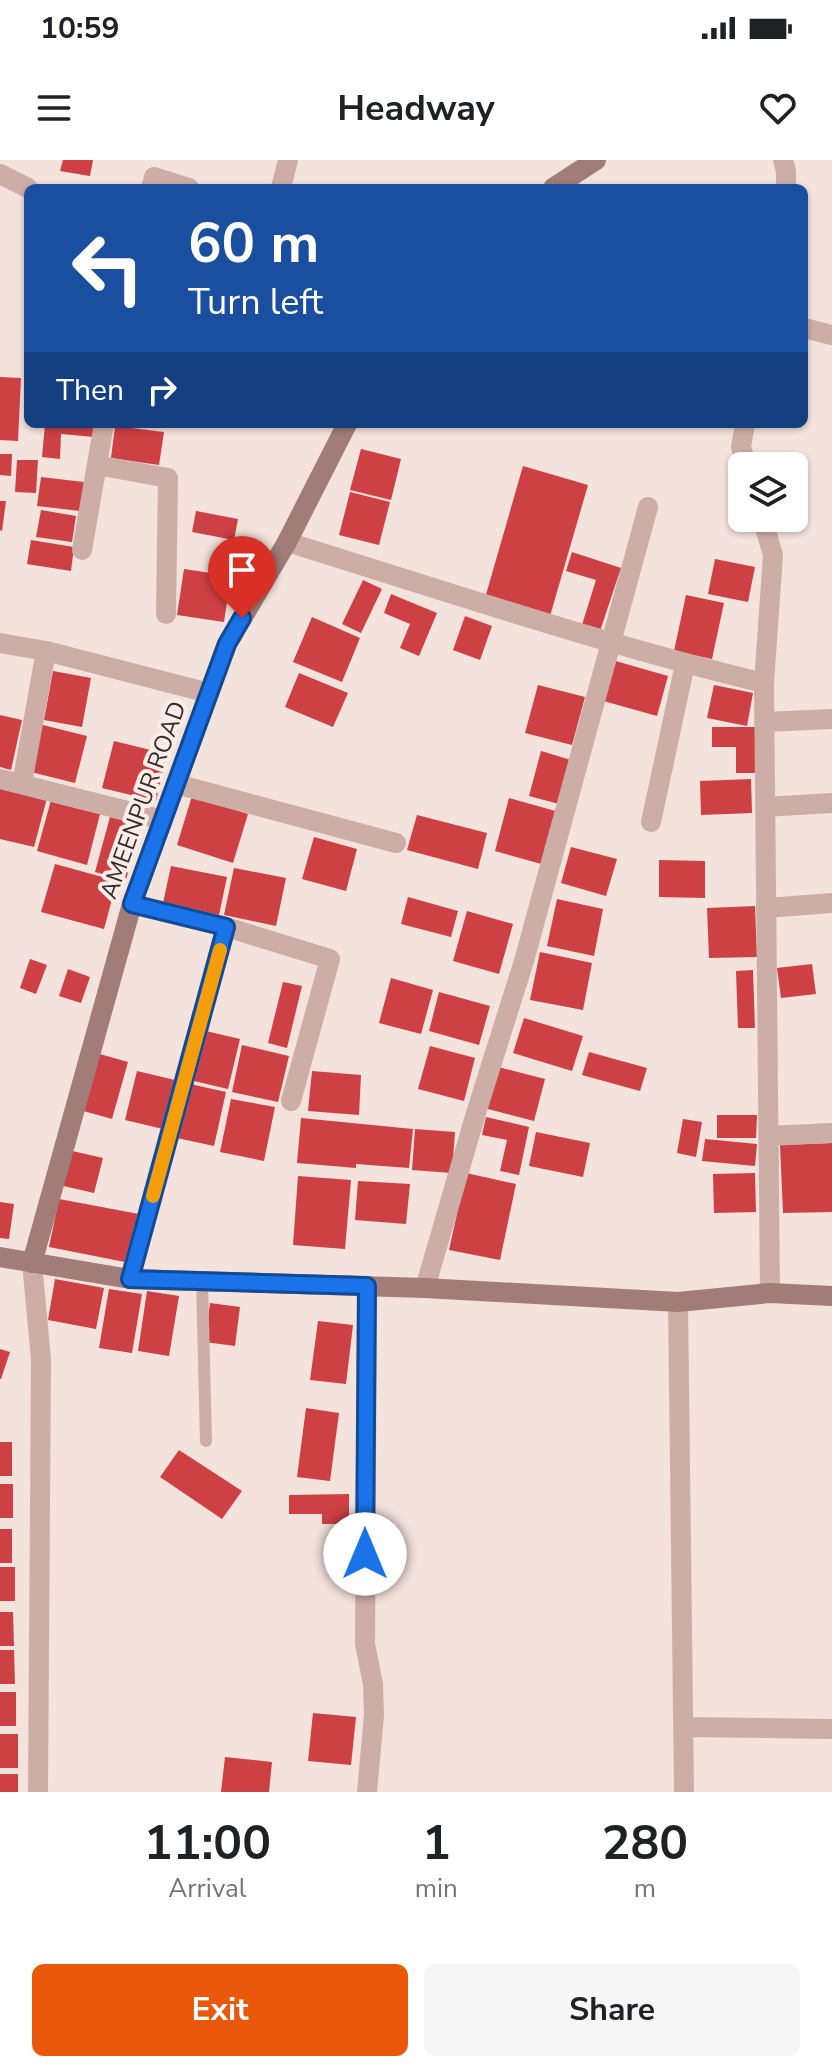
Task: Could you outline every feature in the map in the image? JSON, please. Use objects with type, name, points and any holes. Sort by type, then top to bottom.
[{"type":"street","points":[[282,184],[288,160]]},
{"type":"street","points":[[559,184],[596,160]]},
{"type":"street","points":[[783,160],[786,184]]},
{"type":"street","points":[[0,174],[24,186]]},
{"type":"street","points":[[152,184],[154,177],[176,184]]},
{"type":"street","points":[[808,329],[832,335]]},
{"type":"street","points":[[82,550],[103,428]]},
{"type":"street","name":"AMEENPUR ROAD","points":[[32,1263],[132,904],[227,644],[287,542],[345,428]]},
{"type":"street","points":[[743,452],[744,428]]},
{"type":"street","points":[[97,465],[168,478],[166,614]]},
{"type":"street","points":[[425,1288],[524,961],[648,507]]},
{"type":"street","points":[[766,532],[773,555],[764,683],[770,1293]]},
{"type":"street","points":[[287,542],[612,643],[764,683]]},
{"type":"street","points":[[0,643],[46,651],[209,693]]},
{"type":"street","points":[[22,784],[46,651]]},
{"type":"street","points":[[651,822],[685,664]]},
{"type":"street","points":[[764,722],[832,719]]},
{"type":"street","points":[[0,779],[163,820]]},
{"type":"street","points":[[176,784],[396,843]]},
{"type":"street","points":[[765,807],[832,803]]},
{"type":"street","points":[[766,908],[832,903]]},
{"type":"street","points":[[132,904],[226,927],[330,959],[291,1101]]},
{"type":"street","points":[[130,1279],[226,927]]},
{"type":"street","points":[[768,1136],[832,1133]]},
{"type":"street","points":[[0,1257],[130,1279],[425,1288],[678,1302],[770,1293],[832,1296]]},
{"type":"street","points":[[32,1263],[41,1359],[38,1792]]},
{"type":"street","points":[[367,1286],[365,1644],[373,1684],[374,1715],[367,1792]]},
{"type":"street","points":[[678,1302],[684,1792]]},
{"type":"street","points":[[683,1727],[832,1729]]},
{"type":"lane","points":[[202,1281],[206,1441]]},
{"type":"building","points":[[63,160],[93,160],[90,176],[60,171]]},
{"type":"building","points":[[0,377],[21,378],[18,441],[0,440]]},
{"type":"building","points":[[45,428],[95,428],[94,437],[61,434],[60,459],[42,457]]},
{"type":"building","points":[[115,428],[164,432],[159,465],[111,458]]},
{"type":"building","points":[[361,449],[401,459],[391,500],[350,490]]},
{"type":"building","points":[[0,454],[12,454],[11,476],[0,475]]},
{"type":"building","points":[[17,460],[38,460],[36,493],[15,492]]},
{"type":"building","points":[[523,466],[588,485],[550,616],[485,598]]},
{"type":"building","points":[[41,477],[84,482],[80,511],[37,506]]},
{"type":"building","points":[[350,492],[390,502],[379,545],[339,535]]},
{"type":"building","points":[[0,501],[6,501],[2,531],[0,530]]},
{"type":"building","points":[[41,510],[76,516],[72,542],[36,537]]},
{"type":"building","points":[[196,511],[238,519],[234,540],[192,532]]},
{"type":"building","points":[[31,540],[74,547],[71,571],[27,564]]},
{"type":"building","points":[[572,552],[621,568],[599,634],[581,628],[596,580],[566,571]]},
{"type":"building","points":[[715,559],[755,567],[748,602],[708,594]]},
{"type":"building","points":[[184,569],[231,576],[224,622],[177,615]]},
{"type":"building","points":[[363,580],[382,589],[361,633],[342,624]]},
{"type":"building","points":[[391,594],[437,613],[419,656],[400,648],[410,624],[384,613]]},
{"type":"building","points":[[686,595],[724,603],[712,659],[674,651]]},
{"type":"building","points":[[465,616],[492,626],[480,660],[453,650]]},
{"type":"building","points":[[312,617],[360,638],[342,682],[293,662]]},
{"type":"building","points":[[612,660],[668,676],[657,716],[600,700]]},
{"type":"building","points":[[53,671],[91,678],[82,727],[44,720]]},
{"type":"building","points":[[299,673],[348,693],[333,727],[285,707]]},
{"type":"building","points":[[538,685],[585,697],[572,745],[525,733]]},
{"type":"building","points":[[714,685],[753,693],[747,726],[707,718]]},
{"type":"building","points":[[0,715],[22,720],[11,770],[0,767]]},
{"type":"building","points":[[39,724],[87,736],[75,783],[27,771]]},
{"type":"building","points":[[712,727],[755,727],[756,773],[736,773],[736,747],[712,747]]},
{"type":"building","points":[[114,741],[167,754],[156,801],[102,788]]},
{"type":"building","points":[[541,751],[571,760],[559,804],[529,796]]},
{"type":"building","points":[[751,779],[752,813],[701,815],[700,781]]},
{"type":"building","points":[[0,787],[47,798],[34,847],[0,839]]},
{"type":"building","points":[[192,796],[248,814],[233,863],[177,845]]},
{"type":"building","points":[[509,798],[559,812],[545,865],[495,851]]},
{"type":"building","points":[[51,800],[100,814],[87,865],[37,851]]},
{"type":"building","points":[[417,815],[487,833],[478,869],[407,850]]},
{"type":"building","points":[[110,817],[141,825],[126,880],[95,872]]},
{"type":"building","points":[[314,837],[357,849],[346,891],[302,879]]},
{"type":"building","points":[[571,847],[617,859],[606,896],[561,883]]},
{"type":"building","points":[[659,860],[705,861],[705,898],[659,897]]},
{"type":"building","points":[[55,864],[117,881],[104,929],[41,912]]},
{"type":"building","points":[[171,866],[227,877],[219,915],[163,903]]},
{"type":"building","points":[[234,868],[286,878],[276,926],[224,915]]},
{"type":"building","points":[[408,897],[458,911],[451,937],[401,924]]},
{"type":"building","points":[[557,899],[603,909],[594,956],[547,946]]},
{"type":"building","points":[[755,906],[757,957],[709,958],[707,908]]},
{"type":"building","points":[[467,911],[513,924],[499,974],[453,961]]},
{"type":"building","points":[[540,952],[592,963],[583,1010],[530,1000]]},
{"type":"building","points":[[30,959],[47,965],[36,994],[20,988]]},
{"type":"building","points":[[812,964],[816,994],[781,998],[777,968]]},
{"type":"building","points":[[68,969],[90,977],[81,1003],[59,996]]},
{"type":"building","points":[[753,970],[755,1028],[738,1028],[736,971]]},
{"type":"building","points":[[391,978],[433,990],[421,1034],[379,1023]]},
{"type":"building","points":[[283,982],[302,986],[287,1048],[268,1043]]},
{"type":"building","points":[[439,992],[490,1006],[479,1045],[429,1031]]},
{"type":"building","points":[[524,1018],[583,1036],[572,1071],[513,1053]]},
{"type":"building","points":[[206,1031],[240,1039],[228,1089],[194,1081]]},
{"type":"building","points":[[242,1045],[289,1056],[278,1102],[232,1092]]},
{"type":"building","points":[[430,1046],[475,1058],[464,1101],[418,1089]]},
{"type":"building","points":[[589,1052],[647,1068],[640,1091],[582,1075]]},
{"type":"building","points":[[96,1053],[128,1062],[112,1119],[80,1110]]},
{"type":"building","points":[[494,1066],[545,1079],[534,1121],[484,1108]]},
{"type":"building","points":[[137,1071],[175,1080],[163,1129],[125,1120]]},
{"type":"building","points":[[312,1071],[361,1075],[359,1115],[308,1111]]},
{"type":"building","points":[[190,1084],[226,1092],[214,1146],[177,1138]]},
{"type":"building","points":[[231,1099],[275,1107],[264,1161],[220,1152]]},
{"type":"building","points":[[717,1115],[757,1115],[756,1138],[717,1138]]},
{"type":"building","points":[[486,1117],[529,1127],[519,1175],[500,1171],[507,1140],[482,1135]]},
{"type":"building","points":[[301,1118],[413,1129],[409,1168],[297,1163]]},
{"type":"building","points":[[683,1119],[702,1122],[696,1157],[677,1153]]},
{"type":"building","points":[[415,1129],[455,1132],[452,1173],[412,1170]]},
{"type":"building","points":[[536,1132],[590,1143],[583,1177],[529,1166]]},
{"type":"building","points":[[705,1139],[757,1144],[755,1166],[702,1161]]},
{"type":"building","points":[[832,1143],[832,1212],[783,1213],[780,1145]]},
{"type":"building","points":[[68,1150],[103,1158],[94,1193],[59,1185]]},
{"type":"building","points":[[466,1173],[516,1184],[500,1260],[449,1250]]},
{"type":"building","points":[[755,1173],[756,1212],[714,1213],[713,1174]]},
{"type":"building","points":[[298,1176],[351,1180],[345,1249],[293,1245]]},
{"type":"building","points":[[358,1181],[410,1184],[406,1224],[355,1220]]},
{"type":"building","points":[[59,1199],[139,1214],[130,1263],[49,1247]]},
{"type":"building","points":[[0,1202],[14,1204],[9,1239],[0,1238]]},
{"type":"building","points":[[55,1279],[104,1288],[96,1329],[48,1320]]},
{"type":"building","points":[[109,1289],[142,1294],[132,1353],[99,1348]]},
{"type":"building","points":[[147,1291],[179,1296],[169,1356],[138,1351]]},
{"type":"building","points":[[210,1303],[240,1307],[235,1346],[205,1342]]},
{"type":"building","points":[[318,1321],[353,1325],[346,1384],[310,1380]]},
{"type":"building","points":[[0,1349],[10,1352],[1,1379],[0,1379]]},
{"type":"building","points":[[306,1408],[339,1413],[330,1481],[297,1477]]},
{"type":"building","points":[[0,1442],[12,1442],[12,1476],[0,1476]]},
{"type":"building","points":[[179,1450],[242,1491],[222,1519],[160,1477]]},
{"type":"building","points":[[0,1484],[13,1484],[13,1518],[0,1518]]},
{"type":"building","points":[[349,1494],[349,1524],[322,1524],[322,1514],[289,1514],[289,1495]]},
{"type":"building","points":[[0,1529],[12,1529],[12,1563],[0,1563]]},
{"type":"building","points":[[0,1567],[15,1567],[15,1601],[0,1601]]},
{"type":"building","points":[[0,1612],[13,1612],[14,1646],[0,1646]]},
{"type":"building","points":[[0,1650],[14,1650],[15,1684],[0,1684]]},
{"type":"building","points":[[0,1692],[16,1692],[16,1726],[0,1726]]},
{"type":"building","points":[[313,1713],[356,1717],[351,1765],[308,1761]]},
{"type":"building","points":[[0,1734],[18,1734],[18,1768],[0,1768]]},
{"type":"building","points":[[225,1757],[272,1762],[269,1792],[221,1792]]},
{"type":"building","points":[[0,1774],[18,1774],[18,1792],[0,1792]]},
{"type":"slow traffic","points":[[153,1196],[220,950]]},
{"type":"route","points":[[242,618],[227,644],[132,904],[226,927],[130,1279],[367,1286],[365,1554]]}]
